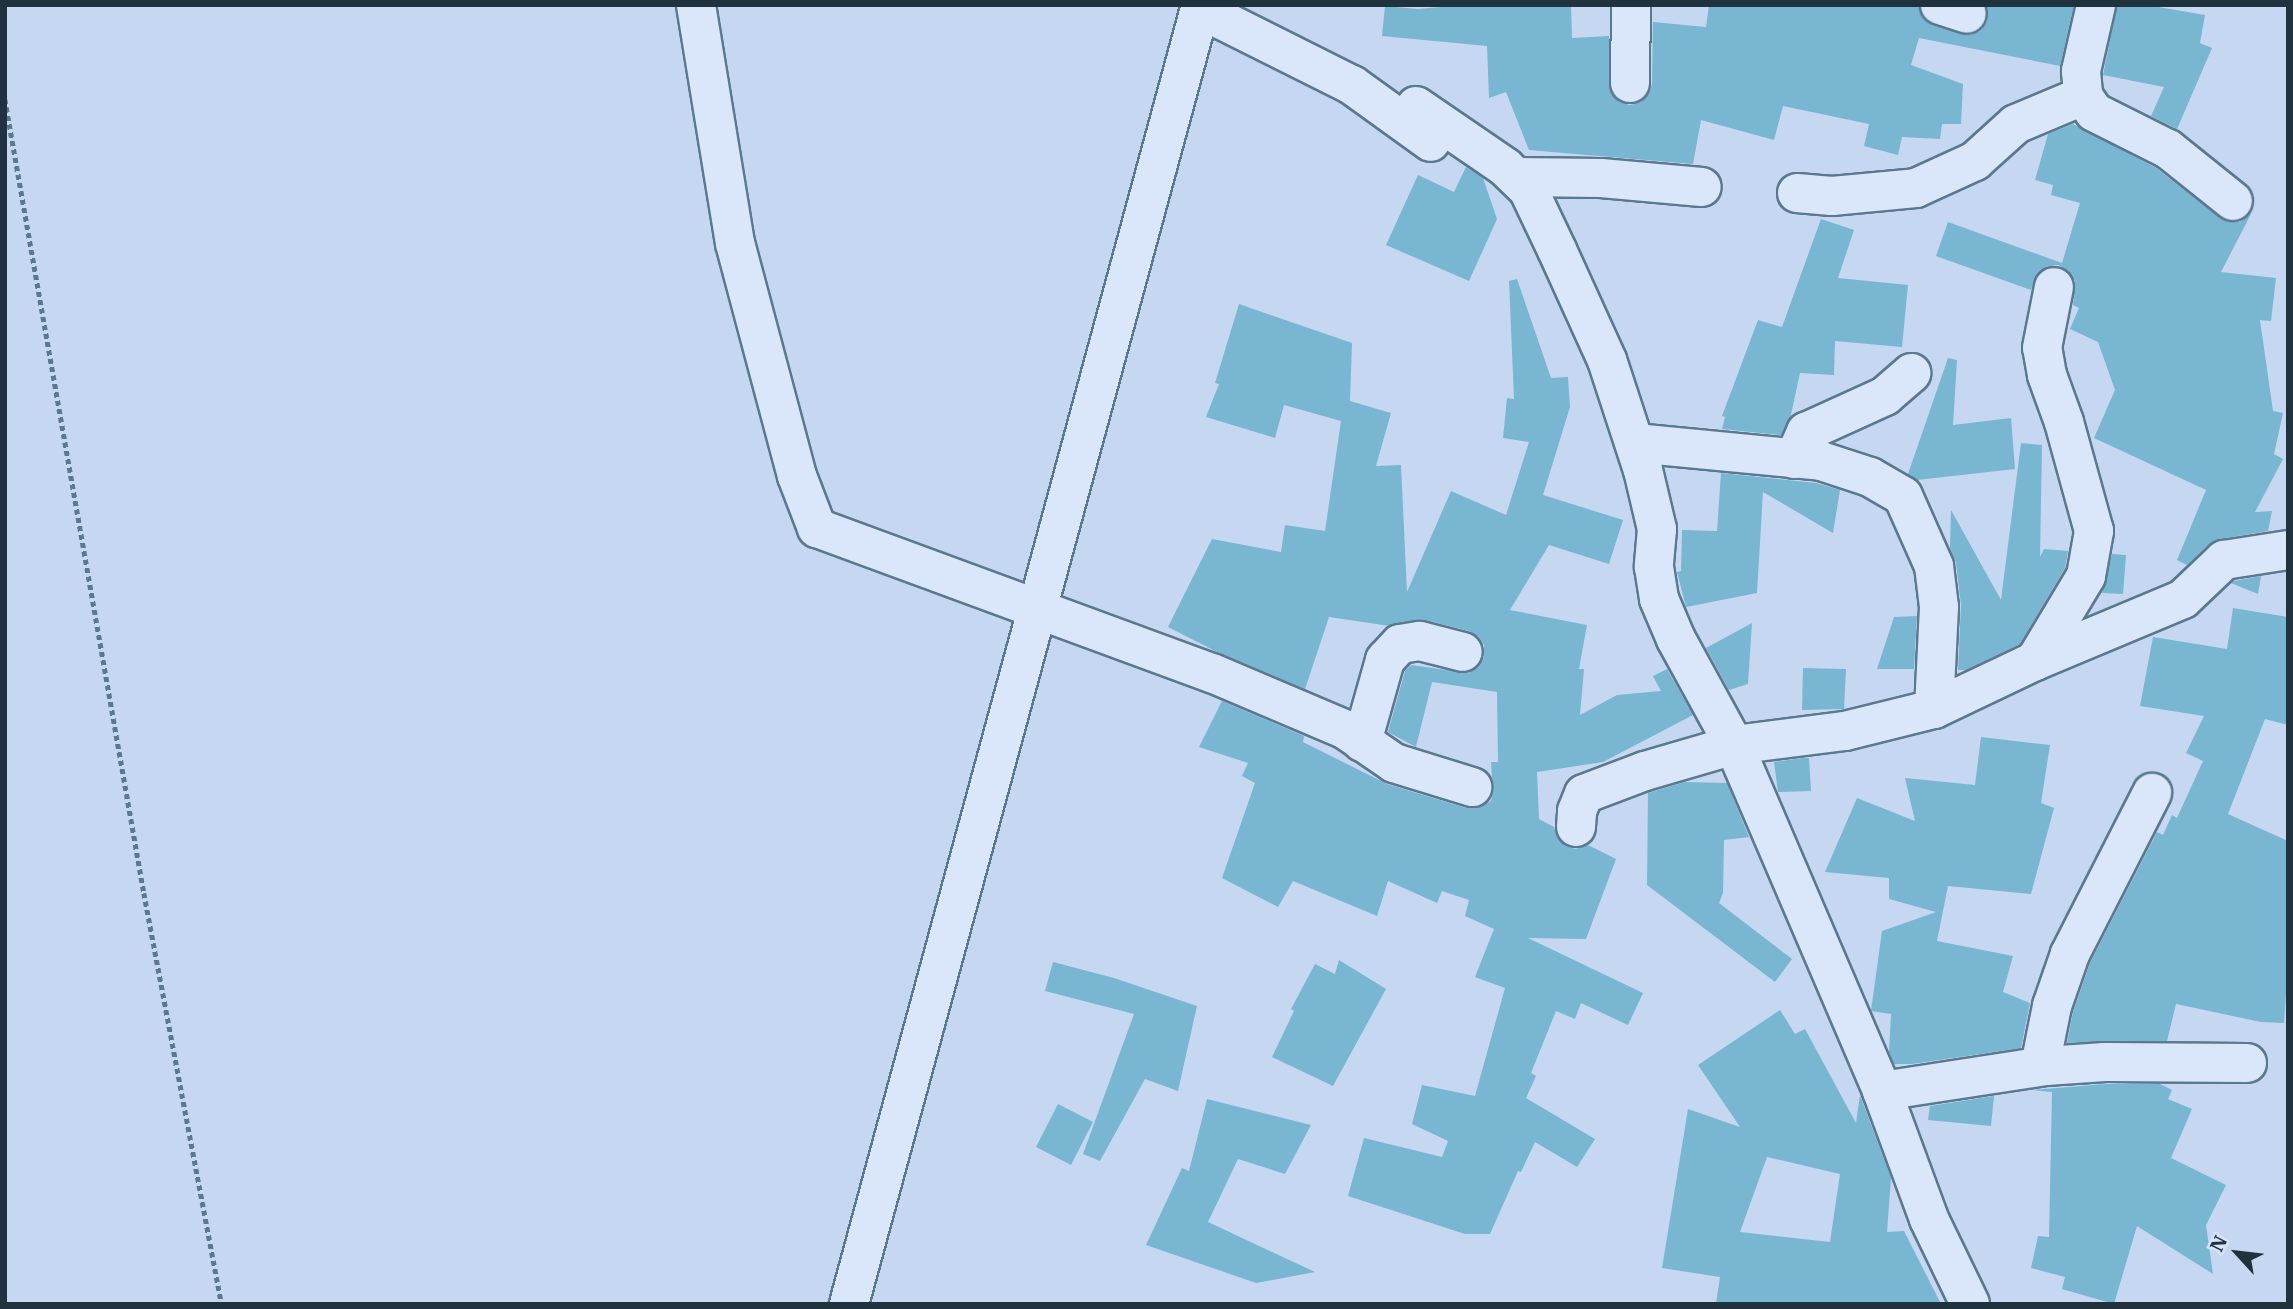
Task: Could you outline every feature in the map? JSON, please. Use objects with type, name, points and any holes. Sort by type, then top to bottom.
[{"type":"street","points":[[696,5],[735,243],[797,476],[817,528],[1213,673],[1346,730],[1394,763],[1472,788]]},
{"type":"street","points":[[1630,83],[1632,5]]},
{"type":"street","points":[[2096,5],[2081,71],[2083,96],[2094,112],[2168,149],[2234,201]]},
{"type":"street","points":[[849,1304],[1200,7],[1352,85],[1456,159]]},
{"type":"street","points":[[1797,193],[1832,196],[1916,188],[1975,161],[2016,124],[2083,96]]},
{"type":"street","points":[[1416,106],[1516,177],[1528,189],[1596,336],[1634,443],[1657,529],[1654,567],[1659,599],[1676,639],[1734,745],[1882,1091],[1928,1219],[1970,1304]]},
{"type":"street","points":[[1516,177],[1601,178],[1702,187]]},
{"type":"street","points":[[2035,661],[2086,576],[2094,531],[2064,422],[2047,375],[2042,348],[2054,288]]},
{"type":"street","points":[[1794,459],[1807,432],[1885,396],[1911,373]]},
{"type":"street","points":[[1634,443],[1821,461],[1870,477],[1903,496],[1934,566],[1939,607],[1934,709]]},
{"type":"street","points":[[1576,827],[1577,811],[1584,794],[1734,745],[1845,731],[1934,709],[2035,661],[2183,599],[2224,560],[2288,550]]},
{"type":"street","points":[[1362,742],[1385,660],[1400,643],[1420,642],[1463,652]]},
{"type":"street","points":[[2040,1066],[2052,1006],[2070,954],[2152,793]]},
{"type":"street","points":[[1882,1091],[2040,1066],[2105,1062],[2247,1063]]},
{"type":"path","points":[[5,99],[144,893],[222,1304]]},
{"type":"building","points":[[1463,5],[1571,5],[1572,38],[1609,36],[1611,93],[1619,102],[1630,105],[1641,102],[1649,94],[1652,84],[1653,22],[1706,27],[1709,5],[1919,5],[1923,19],[1932,25],[1971,35],[1981,31],[1987,22],[1986,5],[2074,5],[2060,66],[1919,38],[1911,65],[1963,84],[1961,124],[1942,124],[1940,139],[1902,137],[1898,155],[1864,146],[1869,124],[1783,106],[1774,140],[1701,120],[1693,164],[1529,150],[1506,92],[1489,98],[1487,46],[1382,36],[1385,6],[1418,9]]},
{"type":"building","points":[[2117,5],[2147,5],[2205,15],[2200,43],[2212,48],[2177,129],[2151,116],[2164,87],[2103,75]]},
{"type":"building","points":[[2073,124],[2156,168],[2220,218],[2229,222],[2240,222],[2251,214],[2221,272],[2276,278],[2271,321],[2260,320],[2273,411],[2283,413],[2274,454],[2283,459],[2255,512],[2272,511],[2268,531],[2220,539],[2209,544],[2187,565],[2177,560],[2206,490],[2094,438],[2115,390],[2098,342],[2070,329],[2079,308],[2073,305],[2075,281],[2069,271],[2058,265],[2046,267],[2037,273],[2031,290],[1936,256],[1948,222],[2062,263],[2080,203],[2051,195],[2053,185],[2035,180],[2048,134]]},
{"type":"building","points":[[1466,167],[1483,178],[1497,219],[1469,281],[1386,245],[1418,175],[1454,192]]},
{"type":"building","points":[[1821,219],[1854,230],[1838,278],[1908,285],[1902,347],[1835,341],[1834,375],[1800,373],[1790,419],[1781,435],[1722,429],[1725,417],[1722,416],[1758,320],[1782,327]]},
{"type":"building","points":[[1517,279],[1551,378],[1568,377],[1570,407],[1543,495],[1623,520],[1609,564],[1549,545],[1510,610],[1587,625],[1579,669],[1584,669],[1580,715],[1617,695],[1661,691],[1653,676],[1667,669],[1693,715],[1603,762],[1537,772],[1539,819],[1554,827],[1557,837],[1565,846],[1575,849],[1588,845],[1616,859],[1586,939],[1528,938],[1643,993],[1628,1025],[1581,1003],[1575,1019],[1556,1011],[1531,1073],[1536,1076],[1526,1098],[1595,1139],[1577,1167],[1535,1142],[1521,1172],[1518,1171],[1490,1234],[1465,1234],[1348,1196],[1364,1138],[1442,1157],[1448,1141],[1412,1124],[1422,1085],[1475,1096],[1505,988],[1475,977],[1494,929],[1465,916],[1469,900],[1442,891],[1437,903],[1388,881],[1377,916],[1293,881],[1278,907],[1222,878],[1255,783],[1242,776],[1248,763],[1199,747],[1222,701],[1304,736],[1303,742],[1387,784],[1466,808],[1478,808],[1491,801],[1493,793],[1491,762],[1498,762],[1497,692],[1432,682],[1416,747],[1388,732],[1405,671],[1411,665],[1468,673],[1479,667],[1484,657],[1484,645],[1479,637],[1469,631],[1425,620],[1390,626],[1329,617],[1305,689],[1215,651],[1168,627],[1212,539],[1281,552],[1285,525],[1325,531],[1341,421],[1284,405],[1275,438],[1206,417],[1219,384],[1215,383],[1239,304],[1352,343],[1350,401],[1391,413],[1376,466],[1401,465],[1407,592],[1451,491],[1506,515],[1529,442],[1503,438],[1507,398],[1514,399],[1509,281]]},
{"type":"building","points":[[1948,358],[1957,360],[1953,425],[2011,418],[2015,469],[1917,480],[1908,474]]},
{"type":"building","points":[[2021,443],[2042,445],[2040,557],[2044,549],[2068,551],[2065,568],[2020,644],[1966,670],[1958,670],[1961,605],[1956,563],[1950,548],[1951,510],[2001,600]]},
{"type":"building","points":[[1721,473],[1816,483],[1840,490],[1833,533],[1763,492],[1757,593],[1686,607],[1677,572],[1681,571],[1682,530],[1717,531]]},
{"type":"building","points":[[2112,554],[2126,555],[2123,594],[2102,593]]},
{"type":"building","points":[[2261,576],[2258,594],[2231,583],[2234,581]]},
{"type":"building","points":[[2233,608],[2288,617],[2288,725],[2265,719],[2228,814],[2288,841],[2288,964],[2284,1023],[2261,1022],[2176,1004],[2167,1041],[2067,1043],[2073,1012],[2090,963],[2157,832],[2163,835],[2172,815],[2177,818],[2203,761],[2186,753],[2204,716],[2140,706],[2153,637],[2227,649]]},
{"type":"building","points":[[1917,616],[1914,669],[1877,669],[1894,617]]},
{"type":"building","points":[[1752,623],[1748,684],[1729,690],[1706,648]]},
{"type":"building","points":[[1803,668],[1846,669],[1844,709],[1802,710]]},
{"type":"building","points":[[1981,737],[2050,745],[2041,803],[2054,808],[2031,894],[1948,886],[1937,941],[2013,956],[2003,992],[2030,1003],[2021,1048],[1912,1064],[1894,1064],[1889,1052],[1891,1014],[1871,1011],[1882,931],[1936,912],[1889,899],[1889,878],[1825,872],[1857,798],[1915,821],[1905,778],[1975,785]]},
{"type":"building","points":[[1809,758],[1811,791],[1778,792],[1774,762]]},
{"type":"building","points":[[1685,782],[1727,783],[1749,837],[1724,840],[1723,893],[1719,903],[1792,959],[1775,982],[1647,885],[1648,793]]},
{"type":"building","points":[[1339,960],[1386,989],[1333,1086],[1272,1057],[1294,1011],[1291,1009],[1315,964],[1335,974]]},
{"type":"building","points":[[1053,962],[1114,978],[1197,1006],[1178,1091],[1145,1079],[1100,1161],[1083,1154],[1134,1014],[1045,991]]},
{"type":"building","points":[[1780,1010],[1795,1034],[1805,1029],[1856,1123],[1860,1095],[1891,1178],[1887,1232],[1904,1231],[1941,1304],[1716,1304],[1720,1277],[1662,1268],[1688,1109],[1740,1127],[1698,1065]],"holes":[[[1767,1157],[1840,1174],[1830,1242],[1740,1232]]]},
{"type":"building","points":[[2106,1084],[2160,1084],[2172,1090],[2168,1099],[2192,1109],[2171,1158],[2226,1185],[2206,1225],[2213,1274],[2137,1226],[2114,1304],[2062,1289],[2065,1277],[2031,1268],[2038,1236],[2049,1237],[2052,1092],[2032,1090]]},
{"type":"building","points":[[1994,1096],[1991,1126],[1928,1120],[1930,1106]]},
{"type":"building","points":[[1207,1099],[1311,1125],[1285,1174],[1238,1159],[1208,1222],[1315,1272],[1256,1283],[1146,1245],[1182,1168],[1189,1171]]},
{"type":"building","points":[[1058,1104],[1093,1122],[1071,1165],[1036,1147]]}]
